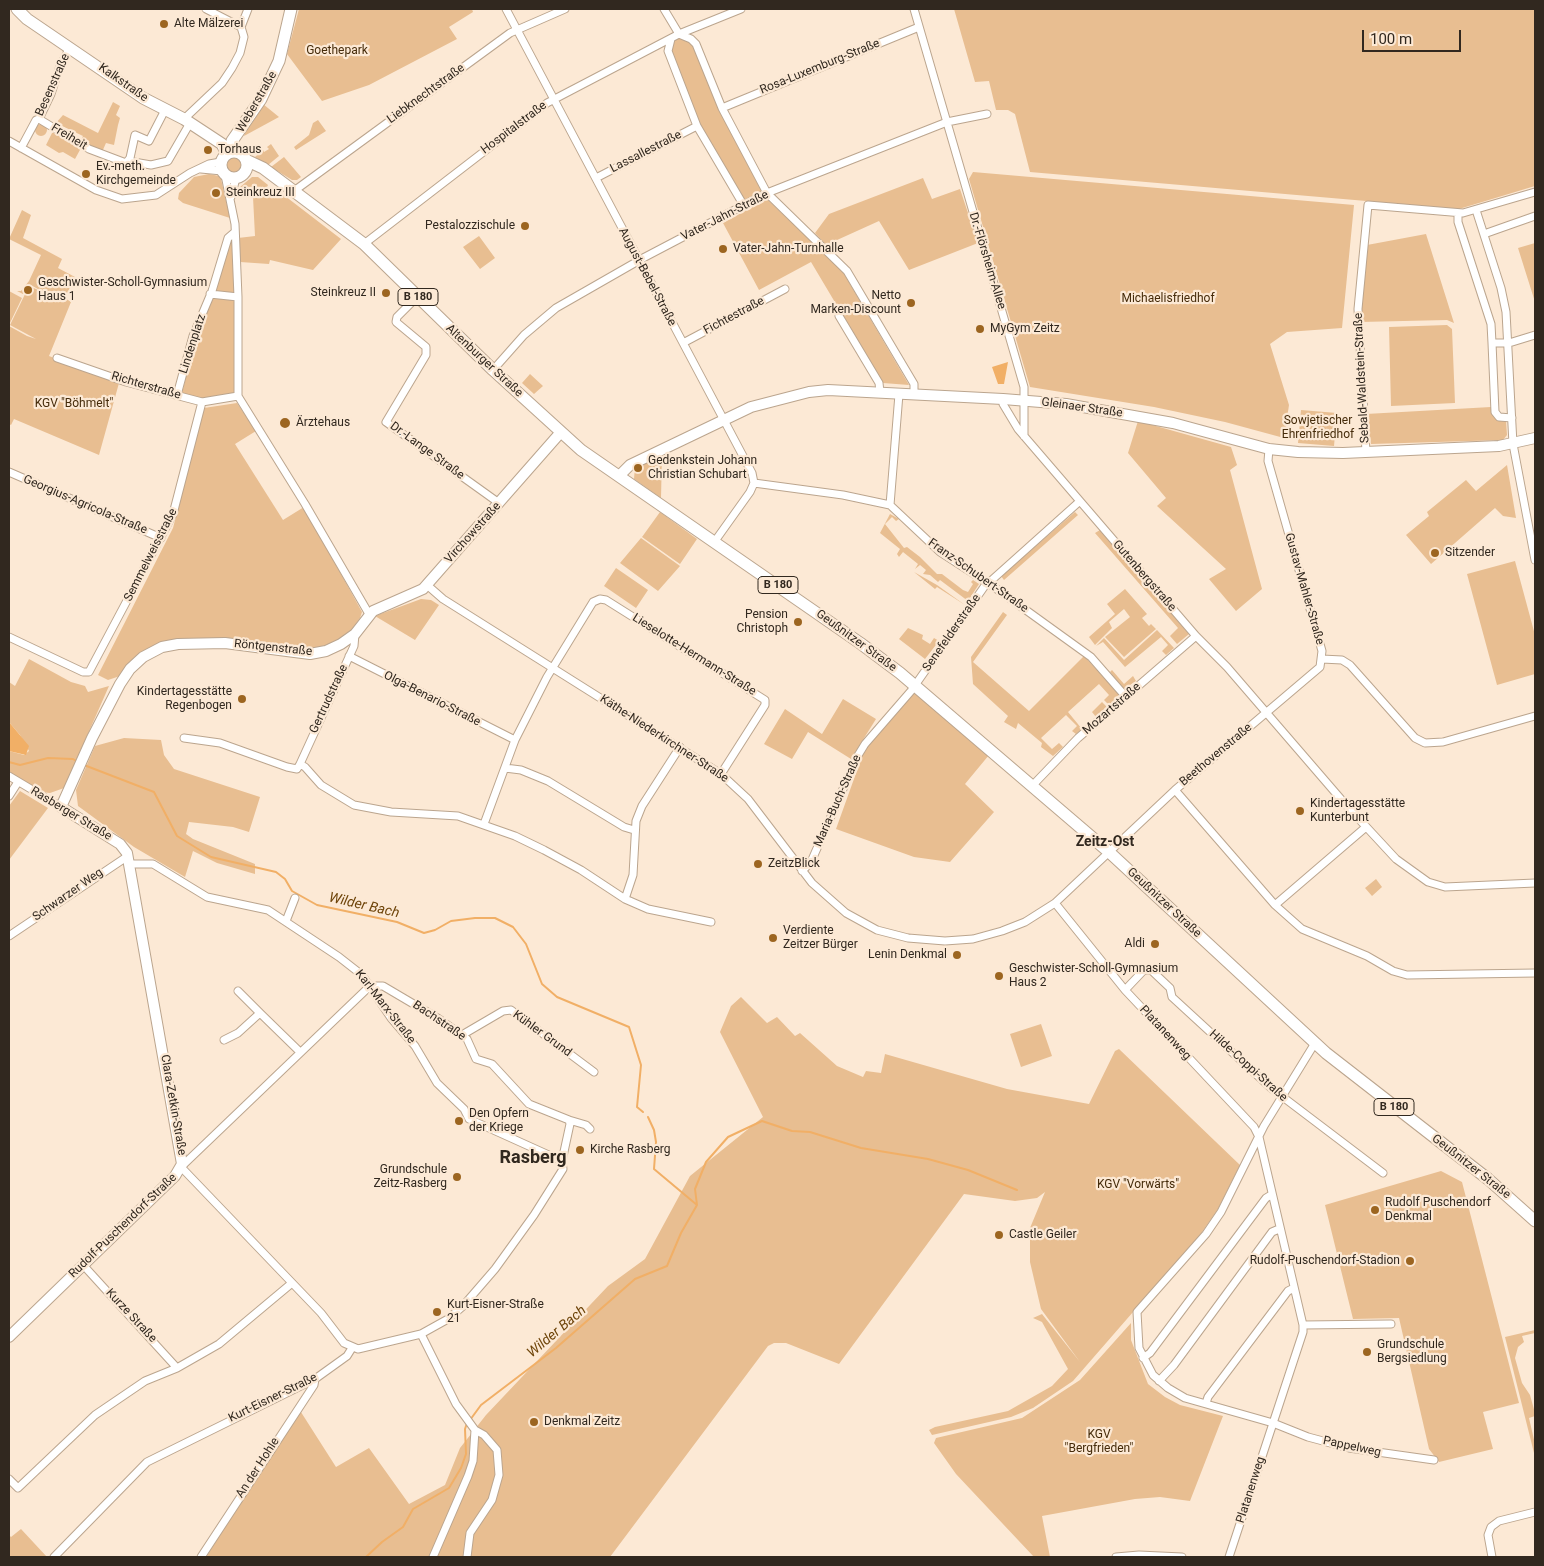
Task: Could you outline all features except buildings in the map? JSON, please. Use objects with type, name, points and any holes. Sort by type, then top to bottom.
[{"type":"main road","name":"Kalkstraße","points":[[19,9],[27,19],[165,110],[187,121],[222,144],[232,164]]},
{"type":"main road","name":"Weberstraße","points":[[232,164],[232,141],[237,137],[261,99],[279,61],[291,9]]},
{"type":"main road","name":"Altenburger Straße","points":[[232,164],[266,172],[364,244],[493,370],[561,432],[587,454],[620,475]]},
{"type":"main road","name":"Geußnitzer Straße","points":[[620,475],[868,648],[914,685],[1109,852],[1315,1043],[1356,1078],[1488,1179],[1535,1221]]},
{"type":"street","points":[[206,9],[241,27]]},
{"type":"street","name":"Freiheit","points":[[39,119],[89,149],[122,162],[128,161],[151,165],[168,161],[187,121],[222,83],[232,68],[244,37],[241,27],[248,9]]},
{"type":"street","name":"August-Bebel-Straße","points":[[506,9],[752,473],[754,483]]},
{"type":"street","name":"Liebknechtstraße","points":[[294,191],[516,29],[565,9]]},
{"type":"street","points":[[664,9],[679,34],[691,39],[696,44],[722,108],[767,194],[847,271],[914,384],[914,394]]},
{"type":"street","name":"Hospitalstraße","points":[[364,244],[553,99],[679,34],[741,9]]},
{"type":"street","name":"Dr.-Flörsheim-Allee","points":[[914,9],[1024,387],[1024,400]]},
{"type":"street","name":"Rosa-Luxemburg-Straße","points":[[722,108],[919,27]]},
{"type":"street","points":[[671,38],[668,51],[697,126],[744,206]]},
{"type":"street","name":"Besenstraße","points":[[21,148],[36,120],[39,119],[70,47]]},
{"type":"street","points":[[128,161],[135,135],[149,140],[165,110]]},
{"type":"street","name":"Vater-Jahn-Straße","points":[[493,370],[524,335],[556,308],[638,261],[767,194],[947,122],[987,114]]},
{"type":"street","name":"Lassallestraße","points":[[596,178],[697,126]]},
{"type":"street","points":[[9,141],[106,196],[134,199],[161,193],[190,173],[209,164],[232,164]]},
{"type":"street","name":"Lindenplatz","points":[[232,164],[228,193],[231,197],[235,224],[238,297],[238,396]]},
{"type":"street","name":"Sebald-Waldstein-Straße","points":[[1366,452],[1358,326],[1368,205],[1458,213],[1476,210],[1535,192]]},
{"type":"street","points":[[1476,210],[1504,300],[1510,343],[1513,444],[1535,560]]},
{"type":"street","points":[[1458,213],[1458,222],[1491,324],[1495,412],[1499,417],[1512,418]]},
{"type":"street","points":[[1484,234],[1535,216]]},
{"type":"street","name":"Lindenplatz","points":[[177,395],[193,336],[210,294],[228,238],[235,232]]},
{"type":"street","name":"Fichtestraße","points":[[682,344],[785,289]]},
{"type":"street","points":[[210,294],[238,297]]},
{"type":"street","name":"Dr.-Lange Straße","points":[[417,297],[397,317],[396,322],[426,347],[426,355],[386,422],[499,504]]},
{"type":"street","points":[[838,316],[879,383],[880,392]]},
{"type":"street","points":[[1492,343],[1510,343],[1535,335]]},
{"type":"street","name":"Richterstraße","points":[[57,358],[126,382],[202,402],[238,396]]},
{"type":"street","name":"Gleinaer Straße","points":[[620,475],[627,466],[759,404],[809,392],[828,390],[1003,398],[1078,406],[1167,422],[1269,449],[1313,452],[1366,452],[1513,444],[1535,438]]},
{"type":"street","points":[[715,541],[750,492],[754,483],[843,495],[890,505],[898,394]]},
{"type":"street","points":[[238,396],[305,504],[369,614]]},
{"type":"street","name":"Gutenbergstraße","points":[[1003,398],[1003,404],[1013,422],[1024,436],[1196,636],[1396,859],[1428,882],[1445,887],[1535,883]]},
{"type":"street","points":[[1024,400],[1024,436]]},
{"type":"street","name":"Semmelweisstraße","points":[[9,637],[87,674],[89,672],[174,512],[202,402]]},
{"type":"street","name":"Virchowstraße","points":[[369,614],[418,592],[427,585],[561,432]]},
{"type":"street","name":"Gustav-Mahler-Straße","points":[[1269,449],[1268,461],[1322,659],[1342,660],[1350,665],[1415,738],[1425,743],[1443,742],[1535,716]]},
{"type":"street","name":"Georgius-Agricola-Straße","points":[[9,472],[161,538]]},
{"type":"street","name":"Senefelderstraße","points":[[914,685],[988,583],[1080,501]]},
{"type":"street","name":"Franz-Schubert-Straße","points":[[890,505],[940,552],[988,583],[1091,657],[1126,697]]},
{"type":"street","name":"Käthe-Niederkirchner-Straße","points":[[427,585],[443,600],[721,774],[748,800],[802,871],[830,901],[846,913],[882,931],[917,940],[952,941],[982,937],[1025,922],[1055,903],[1109,852]]},
{"type":"street","name":"Lieselotte-Hermann-Straße","points":[[552,667],[593,602],[600,599],[606,600],[764,700],[765,705],[721,774]]},
{"type":"street","name":"Röntgenstraße","points":[[61,807],[100,721],[130,669],[143,657],[162,647],[201,642],[310,654],[335,648],[355,634],[369,614]]},
{"type":"street","name":"Gertrudstraße","points":[[300,764],[356,640],[355,634]]},
{"type":"street","name":"Mozartstraße","points":[[1032,786],[1067,748],[1196,636]]},
{"type":"street","name":"Olga-Benario-Straße","points":[[349,656],[515,740]]},
{"type":"street","name":"Beethovenstraße","points":[[1109,852],[1175,790],[1317,671],[1322,659]]},
{"type":"street","points":[[484,824],[515,740],[552,667]]},
{"type":"street","name":"Maria-Buch-Straße","points":[[802,871],[811,861],[853,766],[870,737],[914,685]]},
{"type":"street","points":[[184,738],[220,743],[287,767],[298,769],[300,764],[305,767],[321,786],[354,804],[391,812],[458,816],[484,824],[544,850],[581,870],[625,899],[648,909],[711,922]]},
{"type":"street","points":[[625,899],[633,875],[634,830],[642,806],[680,748]]},
{"type":"street","points":[[505,768],[521,770],[548,780],[624,827],[634,830]]},
{"type":"street","name":"Rasberger Straße","points":[[9,776],[120,844],[129,860]]},
{"type":"street","points":[[9,796],[18,782]]},
{"type":"street","points":[[1175,790],[1275,905],[1302,929],[1367,956],[1393,971],[1424,976],[1535,973]]},
{"type":"street","points":[[1275,905],[1366,827]]},
{"type":"street","name":"Karl-Marx-Straße","points":[[129,860],[152,864],[207,897],[259,907],[286,921],[356,969],[370,986],[391,1018],[415,1046],[437,1083],[464,1109],[469,1119],[562,1161]]},
{"type":"street","name":"Schwarzer Weg","points":[[9,936],[129,860]]},
{"type":"street","name":"Clara-Zetkin-Straße","points":[[129,860],[182,1156],[181,1168],[324,1317],[344,1342],[352,1348]]},
{"type":"street","points":[[286,921],[295,898]]},
{"type":"street","name":"Platanenweg","points":[[1055,903],[1125,990],[1254,1127],[1259,1137],[1276,1231],[1294,1288],[1303,1326],[1229,1557]]},
{"type":"street","name":"Hilde-Coppi-Straße","points":[[1125,990],[1144,970],[1151,970],[1170,988],[1172,997],[1281,1096],[1383,1173]]},
{"type":"street","name":"Rudolf-Puschendorf-Straße","points":[[9,1337],[370,986]]},
{"type":"street","name":"Bachstraße","points":[[370,986],[384,986],[462,1035],[473,1048],[476,1059],[492,1064],[529,1104],[569,1120],[586,1124],[590,1129]]},
{"type":"street","points":[[238,991],[300,1052]]},
{"type":"street","name":"Kühler Grund","points":[[462,1035],[503,1011],[510,1010],[594,1072]]},
{"type":"street","points":[[224,1040],[238,1033],[260,1012]]},
{"type":"street","points":[[1273,1423],[1185,1398],[1159,1381],[1143,1358],[1137,1341],[1137,1312],[1206,1234],[1221,1212],[1281,1096],[1315,1043]]},
{"type":"street","points":[[352,1348],[366,1348],[413,1334],[421,1334],[456,1313],[494,1270],[563,1169],[562,1161],[570,1131],[569,1120]]},
{"type":"street","points":[[1143,1358],[1150,1353],[1266,1198],[1271,1196]]},
{"type":"street","points":[[1159,1381],[1174,1365],[1276,1231]]},
{"type":"street","name":"Kurze Straße","points":[[84,1266],[177,1368]]},
{"type":"street","points":[[9,1479],[18,1488],[95,1415],[145,1380],[177,1368],[229,1338],[292,1283]]},
{"type":"street","points":[[1206,1403],[1208,1397],[1288,1291],[1294,1288]]},
{"type":"street","points":[[1303,1326],[1391,1324]]},
{"type":"street","points":[[421,1334],[452,1396],[471,1425],[498,1450],[499,1475],[492,1500],[470,1533],[467,1557]]},
{"type":"street","name":"Kurt-Eisner-Straße","points":[[54,1557],[147,1462],[315,1379],[346,1356],[352,1348]]},
{"type":"street","name":"An der Hohle","points":[[201,1557],[314,1385],[315,1379]]},
{"type":"street","name":"Pappelweg","points":[[1273,1423],[1308,1437],[1349,1448],[1434,1460]]},
{"type":"street","points":[[433,1557],[473,1461],[471,1425]]},
{"type":"street","points":[[1492,1557],[1488,1535],[1491,1527],[1499,1521],[1535,1512]]},
{"type":"street","points":[[1116,1557],[1166,1555],[1182,1557]]},
{"type":"green space","name":"Goethepark","points":[[299,9],[472,9],[473,12],[449,27],[457,39],[369,85],[322,101],[287,54]]},
{"type":"green space","points":[[954,9],[1535,9],[1535,186],[1459,209],[1030,172],[1015,114],[1008,110],[996,110],[989,81],[975,82]]},
{"type":"green space","points":[[679,36],[690,40],[765,193],[744,204],[698,124],[670,51],[672,39]]},
{"type":"green space","points":[[113,102],[120,106],[116,115],[120,118],[114,145],[106,143],[102,152],[80,141],[83,136],[56,123],[63,115],[98,133]]},
{"type":"green space","points":[[263,104],[279,117],[244,136],[246,129]]},
{"type":"green space","points":[[318,120],[326,131],[296,150],[294,147],[309,135],[313,123]]},
{"type":"green space","points":[[41,124],[47,130],[41,136],[35,130]]},
{"type":"green space","points":[[53,131],[81,148],[75,159],[63,152],[59,153],[46,145]]},
{"type":"green space","points":[[271,144],[279,156],[268,165],[255,157],[263,150],[264,152],[269,149],[267,147]]},
{"type":"green space","points":[[234,156],[240,159],[243,165],[240,171],[234,174],[228,171],[225,165],[228,159]]},
{"type":"green space","points":[[284,157],[301,177],[297,180],[292,180],[271,167]]},
{"type":"green space","name":"Michaelisfriedhof","points":[[973,172],[1354,205],[1342,328],[1287,332],[1270,344],[1289,405],[1284,438],[1225,422],[1154,407],[1030,387],[969,179]]},
{"type":"green space","points":[[209,174],[219,176],[221,179],[230,218],[183,203],[178,199],[179,193],[194,177]]},
{"type":"green space","points":[[252,177],[258,177],[268,185],[267,187],[285,196],[341,239],[313,270],[270,260],[269,264],[240,262],[238,238],[255,236],[253,197],[237,197],[240,187]]},
{"type":"green space","points":[[923,178],[932,199],[960,189],[978,243],[909,270],[879,221],[826,245],[815,233],[829,214]]},
{"type":"green space","points":[[767,199],[843,272],[909,385],[883,383],[811,262],[759,290],[723,223]]},
{"type":"green space","name":"KGV \"Böhmelt\"","points":[[22,210],[31,215],[23,238],[62,259],[58,268],[75,277],[65,298],[71,302],[49,356],[119,383],[99,455],[14,419],[11,425],[9,424],[9,326],[36,339],[10,325],[29,286],[45,293],[29,284],[23,294],[17,291],[21,291],[29,281],[41,255],[9,239]]},
{"type":"green space","points":[[1426,234],[1454,323],[1447,320],[1360,322],[1367,245]]},
{"type":"green space","points":[[232,236],[235,294],[213,292]]},
{"type":"green space","points":[[479,236],[495,258],[480,269],[463,247]]},
{"type":"green space","points":[[1535,243],[1535,302],[1518,248]]},
{"type":"green space","points":[[9,291],[22,298],[9,325]]},
{"type":"green space","points":[[210,296],[235,299],[234,393],[205,400],[182,393],[196,337]]},
{"type":"green space","points":[[1447,325],[1452,329],[1455,403],[1391,406],[1389,327]]},
{"type":"green space","points":[[530,374],[543,386],[534,394],[522,383]]},
{"type":"green space","points":[[237,403],[256,431],[235,444],[283,520],[304,507],[362,612],[360,618],[352,629],[335,642],[316,648],[296,650],[171,642],[123,675],[108,680],[98,675],[173,528],[204,408]]},
{"type":"green space","points":[[1491,407],[1492,413],[1506,421],[1507,435],[1503,440],[1371,444],[1366,414]]},
{"type":"green space","name":"Sowjetischer Ehrenfriedhof","points":[[1301,410],[1337,413],[1334,446],[1298,443]]},
{"type":"green space","points":[[1138,421],[1231,447],[1237,465],[1230,470],[1262,589],[1236,611],[1209,579],[1226,569],[1157,506],[1166,498],[1128,453]]},
{"type":"green space","points":[[662,454],[661,498],[634,479],[635,467]]},
{"type":"green space","points":[[1507,465],[1516,518],[1503,516],[1495,508],[1431,564],[1406,535],[1429,516],[1427,512],[1466,480],[1476,491]]},
{"type":"green space","points":[[660,512],[697,539],[680,564],[642,537]]},
{"type":"green space","points":[[1075,512],[1078,515],[1004,580],[1001,576]]},
{"type":"green space","points":[[890,514],[899,519],[896,521],[892,517],[885,524],[904,548],[907,547],[920,557],[937,574],[942,574],[968,592],[973,584],[971,582],[973,580],[979,584],[968,601],[940,580],[938,582],[930,575],[923,574],[926,570],[920,565],[915,569],[918,564],[903,552],[899,557],[897,554],[900,549],[880,533]]},
{"type":"green space","points":[[1100,530],[1189,634],[1177,644],[1170,636],[1178,628],[1095,533]]},
{"type":"green space","points":[[641,538],[680,566],[658,591],[620,563]]},
{"type":"green space","points":[[1515,561],[1535,635],[1535,674],[1497,685],[1467,574]]},
{"type":"green space","points":[[616,568],[648,590],[636,608],[604,586]]},
{"type":"green space","points":[[914,572],[937,585],[965,605],[937,587],[935,589]]},
{"type":"green space","points":[[1125,589],[1147,614],[1142,618],[1149,626],[1151,624],[1156,629],[1124,657],[1105,637],[1130,617],[1124,609],[1109,622],[1112,628],[1095,645],[1089,637],[1115,614],[1107,604]]},
{"type":"green space","points":[[421,599],[431,600],[439,605],[415,640],[375,616]]},
{"type":"green space","points":[[1003,612],[1007,615],[973,662],[1029,711],[1084,656],[1119,694],[1110,706],[1104,700],[1109,695],[1099,684],[1068,712],[1082,729],[1076,734],[1072,731],[1077,726],[1066,715],[1041,738],[1052,749],[1059,743],[1063,747],[1053,756],[1041,747],[1042,743],[1018,723],[1016,729],[1004,722],[1008,716],[973,684],[971,657]]},
{"type":"green space","points":[[908,628],[923,635],[922,639],[930,644],[934,638],[939,641],[925,659],[899,639]]},
{"type":"green space","points":[[1157,630],[1174,648],[1166,655],[1162,651],[1168,645],[1161,637],[1125,667],[1103,642],[1096,646],[1104,638],[1124,660]]},
{"type":"green space","points":[[29,659],[71,682],[85,686],[88,692],[109,686],[64,788],[50,793],[41,792],[9,772],[9,751],[24,755],[29,751],[20,735],[9,722],[9,682],[15,686]]},
{"type":"green space","points":[[1112,670],[1124,684],[1133,676],[1136,681],[1124,689],[1110,672]]},
{"type":"green space","points":[[914,692],[989,755],[965,784],[994,812],[950,862],[914,857],[836,829],[864,751]]},
{"type":"green space","points":[[843,699],[876,719],[851,759],[808,732],[792,759],[764,744],[785,709],[822,734]]},
{"type":"green space","points":[[1102,702],[1108,708],[1096,717],[1092,712]]},
{"type":"green space","points":[[124,738],[161,740],[164,755],[174,769],[260,797],[249,832],[233,827],[189,822],[186,834],[193,839],[255,864],[255,874],[217,863],[193,851],[185,877],[134,847],[78,806],[76,790],[95,746]]},
{"type":"green space","points":[[20,791],[48,808],[9,860],[9,806]]},
{"type":"green space","points":[[1376,879],[1382,887],[1372,896],[1365,888]]},
{"type":"green space","name":"KGV \"Vorwärts\"","points":[[741,997],[767,1023],[777,1017],[795,1036],[800,1033],[837,1066],[863,1077],[866,1071],[881,1073],[885,1054],[1007,1089],[1089,1104],[1115,1051],[1119,1049],[1240,1165],[1218,1209],[1200,1235],[1073,1381],[1033,1408],[1011,1417],[932,1435],[929,1430],[935,1427],[1008,1411],[1052,1386],[1068,1369],[1042,1322],[1033,1318],[1042,1314],[1080,1362],[1041,1309],[1030,1262],[1030,1228],[1045,1192],[1037,1198],[1015,1201],[964,1194],[839,1364],[786,1343],[774,1343],[768,1346],[610,1557],[206,1557],[299,1409],[336,1467],[369,1448],[409,1504],[445,1485],[460,1448],[486,1415],[608,1286],[645,1259],[690,1176],[763,1117],[720,1032],[731,1006]]},
{"type":"green space","points":[[1041,1024],[1052,1056],[1021,1067],[1010,1034]]},
{"type":"green space","name":"Rudolf-Puschendorf-Stadion","points":[[1441,1171],[1462,1182],[1519,1403],[1483,1412],[1493,1449],[1439,1462],[1429,1449],[1399,1318],[1353,1319],[1325,1205]]},
{"type":"green space","name":"KGV \"Bergfrieden\"","points":[[1131,1323],[1131,1340],[1148,1384],[1165,1397],[1180,1405],[1223,1416],[1190,1501],[1160,1497],[1135,1499],[1042,1516],[1050,1557],[1034,1557],[956,1474],[934,1443],[936,1438],[1022,1418],[1080,1380]]},
{"type":"green space","points":[[1535,1330],[1535,1333],[1522,1336],[1524,1342],[1518,1347],[1515,1358],[1522,1383],[1530,1395],[1535,1413],[1535,1416],[1529,1418],[1535,1444],[1535,1457],[1505,1337]]},
{"type":"green space","points":[[21,1529],[47,1557],[9,1557],[9,1535],[11,1537]]},
{"type":"shaded area","points":[[1008,362],[1004,384],[998,384],[992,367]]},
{"type":"shaded area","points":[[9,722],[29,746],[26,755],[9,751]]},
{"type":"waterway","name":"Wilder Bach","points":[[9,762],[20,765],[48,758],[73,759],[78,762]]},
{"type":"waterway","name":"Wilder Bach","points":[[84,765],[154,792],[177,836],[211,857],[276,872],[285,879],[292,891],[317,905],[397,922],[424,933],[435,930],[451,921],[475,918],[495,918],[513,927],[526,944],[542,984],[557,997],[629,1027],[641,1065],[637,1107],[643,1112]]},
{"type":"waterway","name":"Wilder Bach","points":[[648,1117],[654,1130],[656,1142],[654,1169],[697,1205]]},
{"type":"waterway","points":[[697,1205],[695,1189],[706,1162],[728,1137],[762,1121],[792,1131],[810,1132],[861,1148],[928,1159],[968,1170],[1017,1190]]},
{"type":"waterway","name":"Wilder Bach","points":[[470,1420],[481,1405],[556,1348],[635,1279],[667,1266],[681,1233],[697,1205]]},
{"type":"waterway","name":"Wilder Bach","points":[[366,1557],[382,1542],[403,1527],[413,1509],[449,1488],[461,1468],[466,1454],[465,1429],[467,1423]]},
{"type":"place","name":"Alte Mälzerei","points":[[164,24]]},
{"type":"place","name":"Torhaus","points":[[208,150]]},
{"type":"place","name":"Ev.-meth. Kirchgemeinde","points":[[86,174]]},
{"type":"place","name":"Steinkreuz III","points":[[216,193]]},
{"type":"place","name":"Pestalozzischule","points":[[525,226]]},
{"type":"place","name":"Vater-Jahn-Turnhalle","points":[[723,249]]},
{"type":"place","name":"Geschwister-Scholl-Gymnasium Haus 1","points":[[28,290]]},
{"type":"place","name":"Steinkreuz II","points":[[386,293]]},
{"type":"place","name":"Netto Marken-Discount","points":[[911,303]]},
{"type":"place","name":"MyGym Zeitz","points":[[980,329]]},
{"type":"place","name":"Ärztehaus","points":[[285,423]]},
{"type":"place","name":"Gedenkstein Johann Christian Schubart","points":[[638,468]]},
{"type":"place","name":"Sitzender","points":[[1435,553]]},
{"type":"place","name":"Pension Christoph","points":[[798,622]]},
{"type":"place","name":"Kindertagesstätte Regenbogen","points":[[242,699]]},
{"type":"place","name":"Kindertagesstätte Kunterbunt","points":[[1300,811]]},
{"type":"place","name":"ZeitzBlick","points":[[758,864]]},
{"type":"place","name":"Verdiente Zeitzer Bürger","points":[[773,938]]},
{"type":"place","name":"Aldi","points":[[1155,944]]},
{"type":"place","name":"Lenin Denkmal","points":[[957,955]]},
{"type":"place","name":"Geschwister-Scholl-Gymnasium Haus 2","points":[[999,976]]},
{"type":"place","name":"Den Opfern der Kriege","points":[[459,1121]]},
{"type":"place","name":"Kirche Rasberg","points":[[580,1150]]},
{"type":"place","name":"Grundschule Zeitz-Rasberg","points":[[457,1177]]},
{"type":"place","name":"Rudolf Puschendorf Denkmal","points":[[1375,1210]]},
{"type":"place","name":"Castle Geiler","points":[[999,1235]]},
{"type":"place","name":"Rudolf-Puschendorf-Stadion","points":[[1410,1261]]},
{"type":"place","name":"Kurt-Eisner-Straße 21","points":[[437,1312]]},
{"type":"place","name":"Grundschule Bergsiedlung","points":[[1367,1352]]},
{"type":"place","name":"Denkmal Zeitz","points":[[534,1422]]},
{"type":"district","name":"Zeitz-Ost","points":[[1105,842]]},
{"type":"district","name":"Rasberg","points":[[533,1158]]}]
